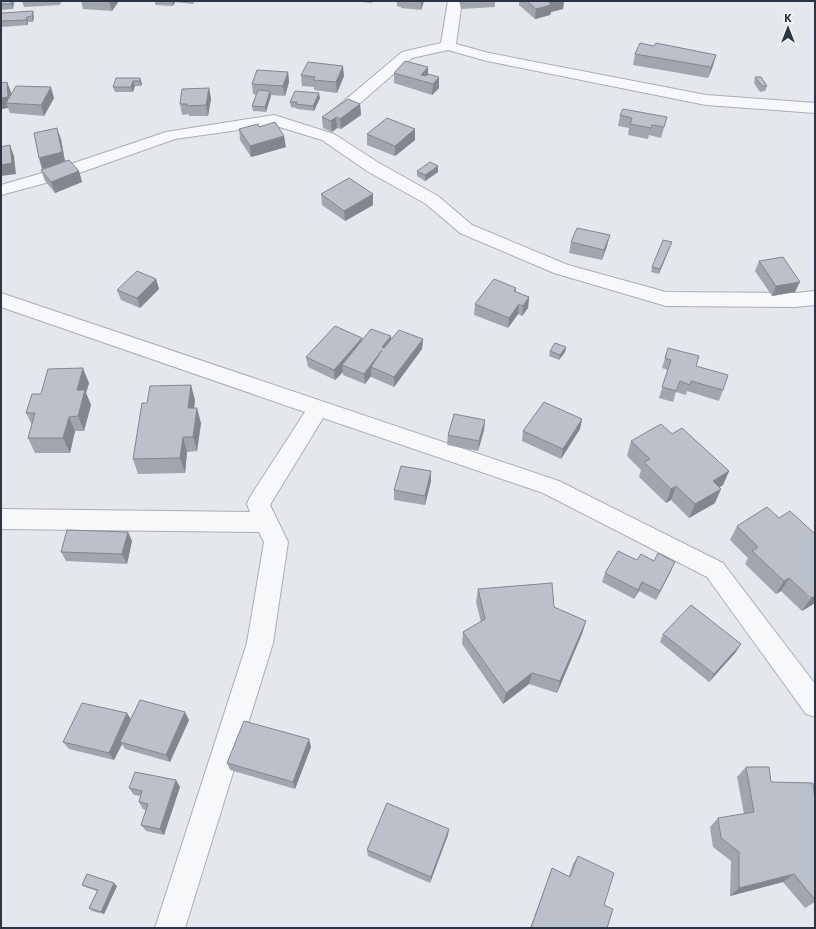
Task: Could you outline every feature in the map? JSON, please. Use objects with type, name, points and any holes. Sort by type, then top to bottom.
[{"type":"street","points":[[448,46],[455,1]]},
{"type":"street","points":[[314,133],[407,55],[448,46],[487,57],[706,100],[815,108]]},
{"type":"street","points":[[1,190],[62,173],[172,135],[274,120],[328,137],[373,167],[432,200],[466,229],[561,269],[666,299],[795,300],[815,298]]},
{"type":"street","points":[[1,300],[319,407],[551,488],[715,570],[815,705]]},
{"type":"street","points":[[170,928],[260,643],[276,542],[258,504],[319,407]]},
{"type":"street","points":[[1,519],[267,522]]},
{"type":"building","points":[[1,1],[11,1],[11,4],[1,4]]},
{"type":"building","points":[[527,1],[555,1],[549,2],[551,5],[536,9]]},
{"type":"building","points":[[33,11],[32,16],[27,17],[26,20],[1,21],[2,13]]},
{"type":"building","points":[[640,43],[654,46],[656,43],[716,55],[711,67],[635,54]]},
{"type":"building","points":[[405,61],[428,67],[421,75],[426,76],[428,74],[439,77],[433,84],[394,73]]},
{"type":"building","points":[[308,62],[343,66],[336,82],[313,80],[315,77],[301,75]]},
{"type":"building","points":[[257,70],[288,72],[283,86],[252,84]]},
{"type":"building","points":[[755,77],[761,77],[767,86],[762,86]]},
{"type":"building","points":[[116,78],[140,78],[140,81],[133,81],[131,87],[113,87]]},
{"type":"building","points":[[7,82],[8,97],[1,98],[1,83]]},
{"type":"building","points":[[16,86],[51,87],[41,105],[6,103]]},
{"type":"building","points":[[209,88],[206,105],[187,106],[187,104],[180,104],[182,89]]},
{"type":"building","points":[[258,90],[270,91],[265,107],[252,106]]},
{"type":"building","points":[[295,91],[319,93],[313,106],[290,102]]},
{"type":"building","points":[[348,99],[360,104],[340,119],[336,117],[331,121],[322,117]]},
{"type":"building","points":[[623,109],[667,117],[664,127],[652,125],[651,128],[630,124],[632,118],[620,115]]},
{"type":"building","points":[[387,118],[415,129],[395,146],[367,134]]},
{"type":"building","points":[[275,122],[284,136],[250,146],[239,129],[258,124],[259,127]]},
{"type":"building","points":[[57,128],[62,152],[39,158],[34,133]]},
{"type":"building","points":[[10,145],[12,163],[1,165],[1,147]]},
{"type":"building","points":[[69,160],[79,171],[51,182],[41,170]]},
{"type":"building","points":[[430,162],[438,166],[425,175],[417,171]]},
{"type":"building","points":[[349,178],[373,194],[344,211],[321,194]]},
{"type":"building","points":[[577,228],[610,235],[604,250],[571,242]]},
{"type":"building","points":[[663,240],[672,242],[660,269],[652,267]]},
{"type":"building","points":[[783,257],[800,282],[776,286],[759,261]]},
{"type":"building","points":[[137,271],[156,279],[137,298],[117,290]]},
{"type":"building","points":[[494,279],[516,288],[514,291],[529,297],[523,306],[519,304],[509,318],[475,304]]},
{"type":"building","points":[[335,326],[362,338],[334,370],[306,357]]},
{"type":"building","points":[[371,329],[391,336],[382,347],[384,348],[399,330],[423,339],[394,377],[371,367],[382,350],[364,374],[342,365]]},
{"type":"building","points":[[555,343],[566,347],[560,355],[550,351]]},
{"type":"building","points":[[668,348],[699,356],[696,366],[728,375],[723,390],[691,381],[690,385],[680,381],[676,391],[662,387],[671,360],[665,358]]},
{"type":"building","points":[[83,368],[77,390],[85,390],[78,416],[69,417],[63,438],[28,438],[35,413],[26,413],[32,394],[41,394],[48,369]]},
{"type":"building","points":[[191,385],[188,408],[197,408],[193,437],[183,437],[180,458],[133,459],[142,403],[147,403],[150,386]]},
{"type":"building","points":[[544,402],[582,419],[563,449],[523,431]]},
{"type":"building","points":[[454,414],[485,420],[479,441],[448,435]]},
{"type":"building","points":[[661,424],[672,434],[682,428],[729,471],[713,481],[721,489],[695,504],[676,486],[671,489],[644,462],[650,459],[631,441]]},
{"type":"building","points":[[401,466],[431,471],[425,496],[394,490]]},
{"type":"building","points":[[767,507],[779,518],[790,511],[815,534],[815,596],[811,598],[789,578],[784,581],[752,551],[758,547],[737,526]]},
{"type":"building","points":[[67,530],[128,532],[122,554],[61,552]]},
{"type":"building","points":[[618,551],[637,560],[641,554],[654,561],[658,553],[675,562],[660,591],[642,582],[638,590],[605,573]]},
{"type":"building","points":[[552,583],[554,607],[586,621],[560,681],[532,673],[506,693],[463,632],[485,619],[478,589]]},
{"type":"building","points":[[691,605],[741,644],[714,674],[663,634]]},
{"type":"building","points":[[140,700],[185,712],[166,755],[120,742]]},
{"type":"building","points":[[82,703],[127,713],[109,753],[63,742]]},
{"type":"building","points":[[244,721],[309,739],[293,782],[227,763]]},
{"type":"building","points":[[746,767],[769,767],[771,782],[813,783],[815,801],[815,900],[794,874],[739,888],[739,852],[721,838],[718,818],[754,812]]},
{"type":"building","points":[[135,772],[176,780],[160,829],[141,825],[148,804],[139,802],[142,791],[129,788]]},
{"type":"building","points":[[387,803],[449,829],[431,877],[367,850]]},
{"type":"building","points":[[578,856],[614,873],[604,905],[613,909],[607,928],[531,928],[552,868],[570,877]]},
{"type":"building","points":[[87,874],[114,883],[101,912],[89,908],[98,890],[82,885]]}]
